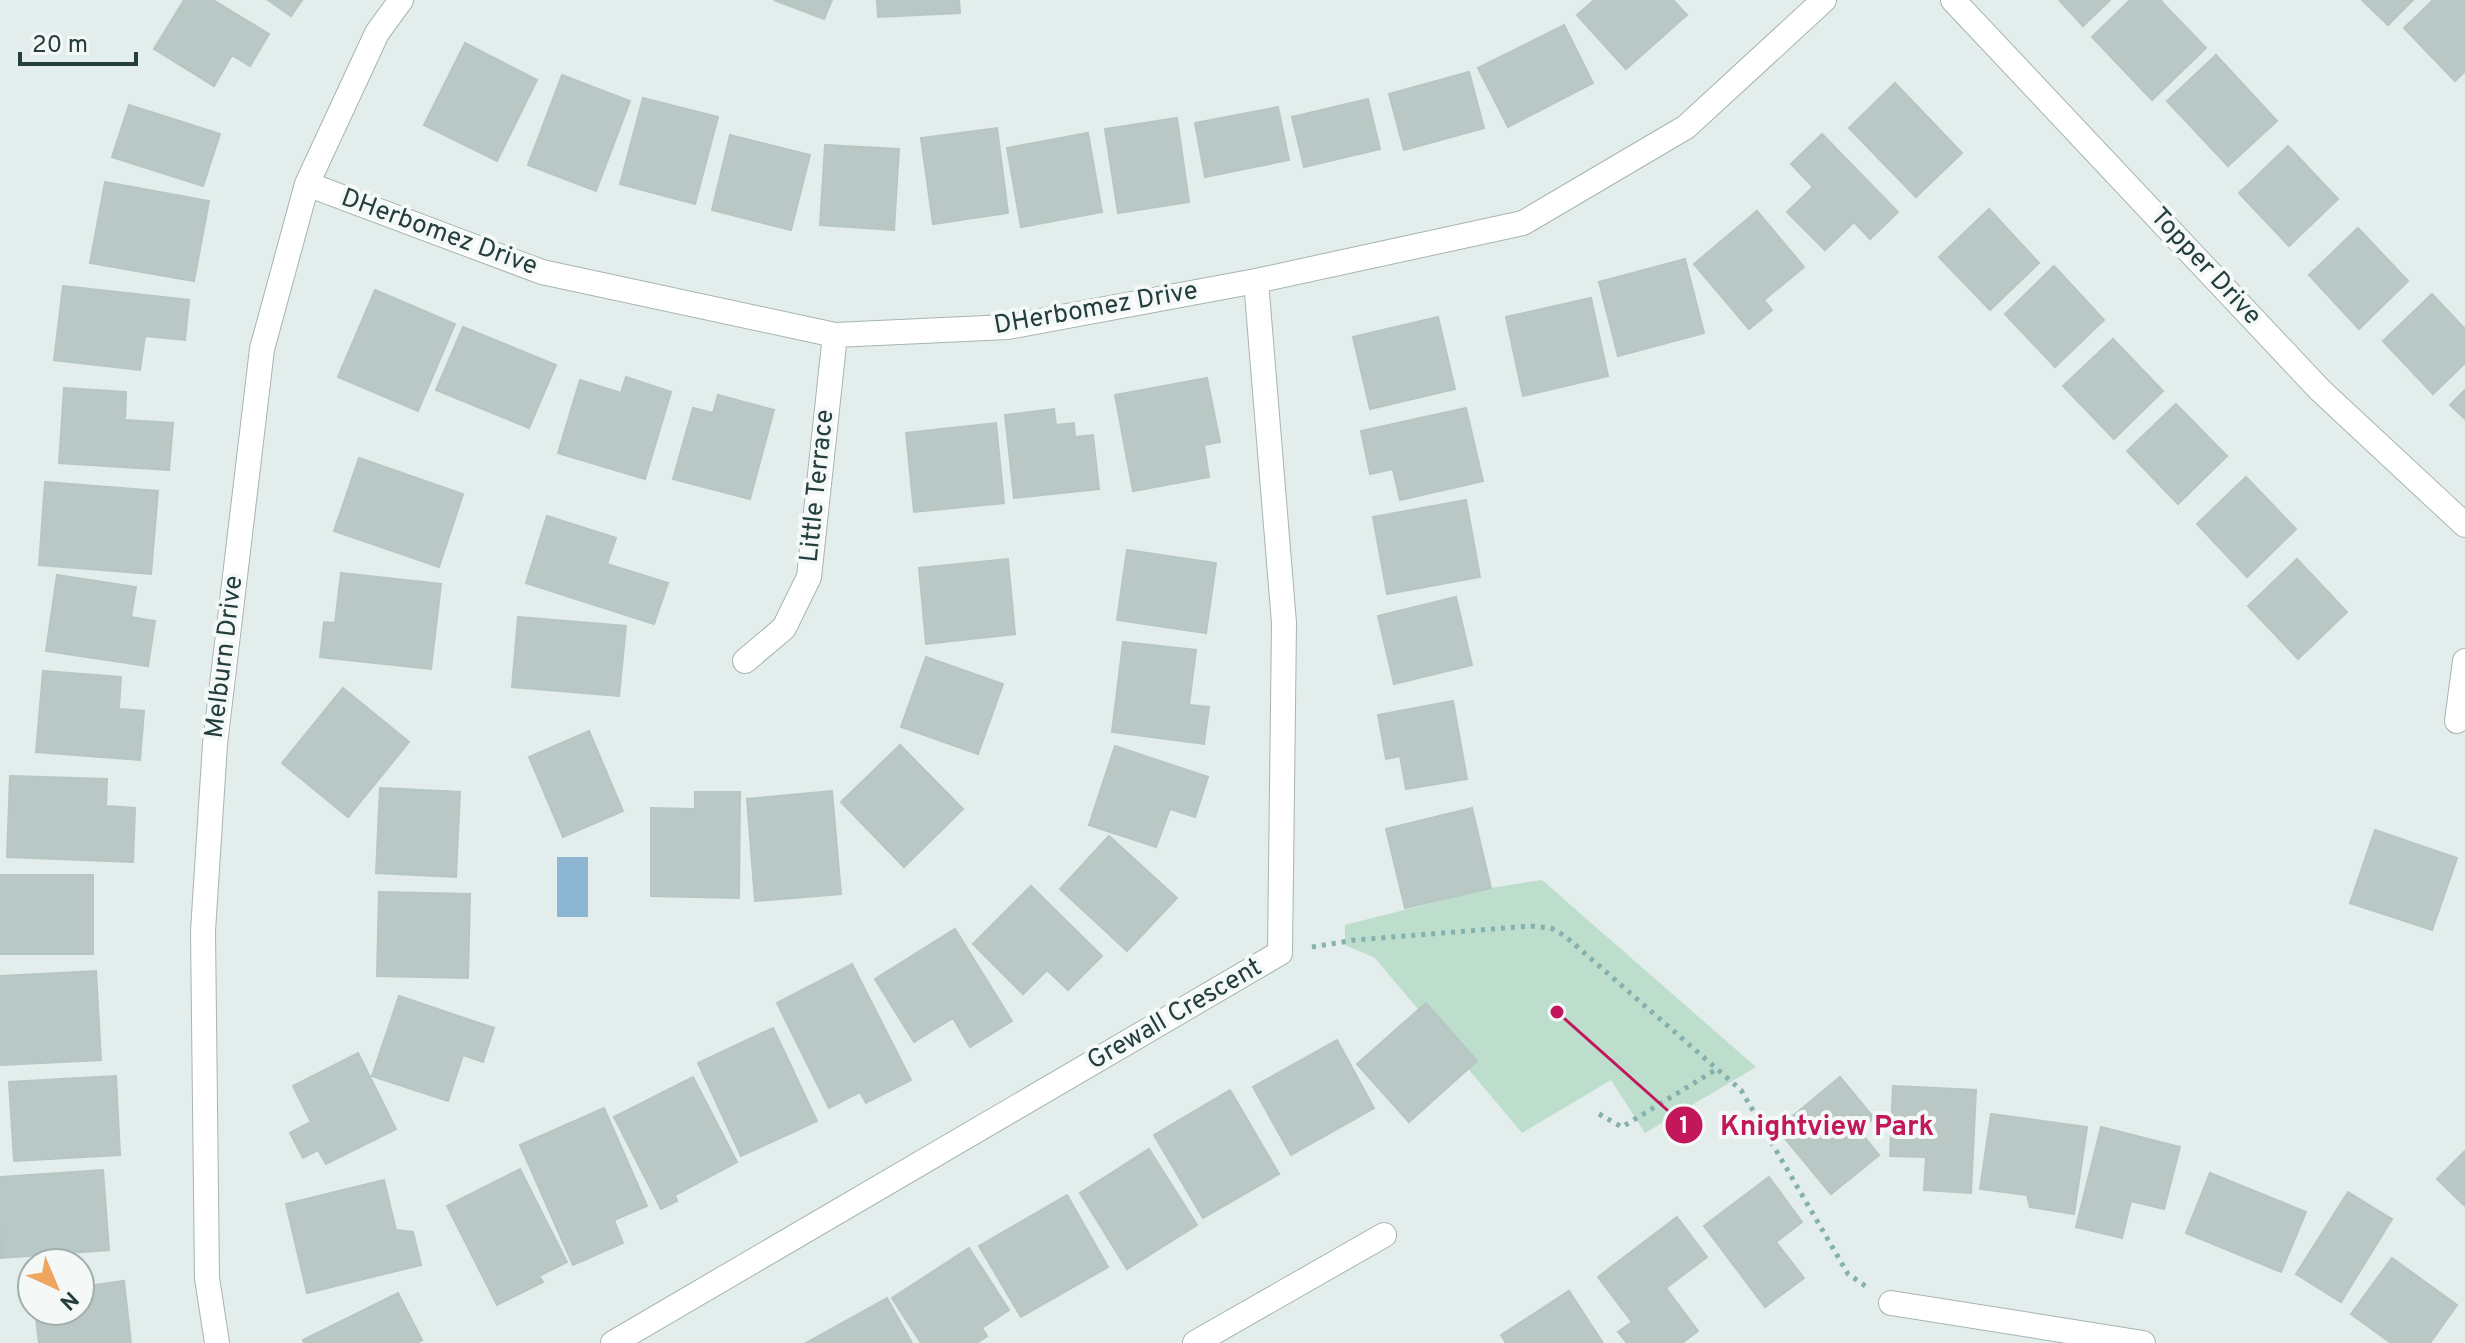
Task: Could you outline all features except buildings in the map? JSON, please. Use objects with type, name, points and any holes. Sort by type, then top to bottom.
[{"type":"street","name":"Melburn Drive","points":[[217,1343],[207,1278],[203,947],[215,744],[262,349],[307,184],[377,33],[401,0]]},
{"type":"street","name":"DHerbomez Drive","points":[[307,184],[542,272],[835,335],[1008,327],[1256,281],[1523,223],[1686,127],[1824,0]]},
{"type":"street","name":"Topper Drive","points":[[1953,0],[2320,390],[2465,525]]},
{"type":"street","name":"Grewall Crescent","points":[[613,1343],[1280,953],[1284,623],[1256,281]]},
{"type":"street","name":"Little Terrace","points":[[745,661],[784,628],[809,577],[835,335]]},
{"type":"street","points":[[2457,721],[2465,661]]},
{"type":"street","points":[[1195,1343],[1384,1235]]},
{"type":"street","points":[[1891,1303],[2143,1343]]},
{"type":"path","points":[[1280,953],[1355,940],[1530,926],[1551,928],[1579,945],[1741,1090],[1848,1274],[1891,1303]]},
{"type":"path","points":[[1599,1114],[1622,1127],[1717,1069]]},
{"type":"green space","points":[[1542,880],[1756,1067],[1645,1133],[1611,1080],[1522,1133],[1375,958],[1345,945],[1345,925],[1491,888]]},
{"type":"water","points":[[557,857],[588,857],[588,917],[557,917]]},
{"type":"place","name":"Knightview Park","points":[[1557,1012]]}]
